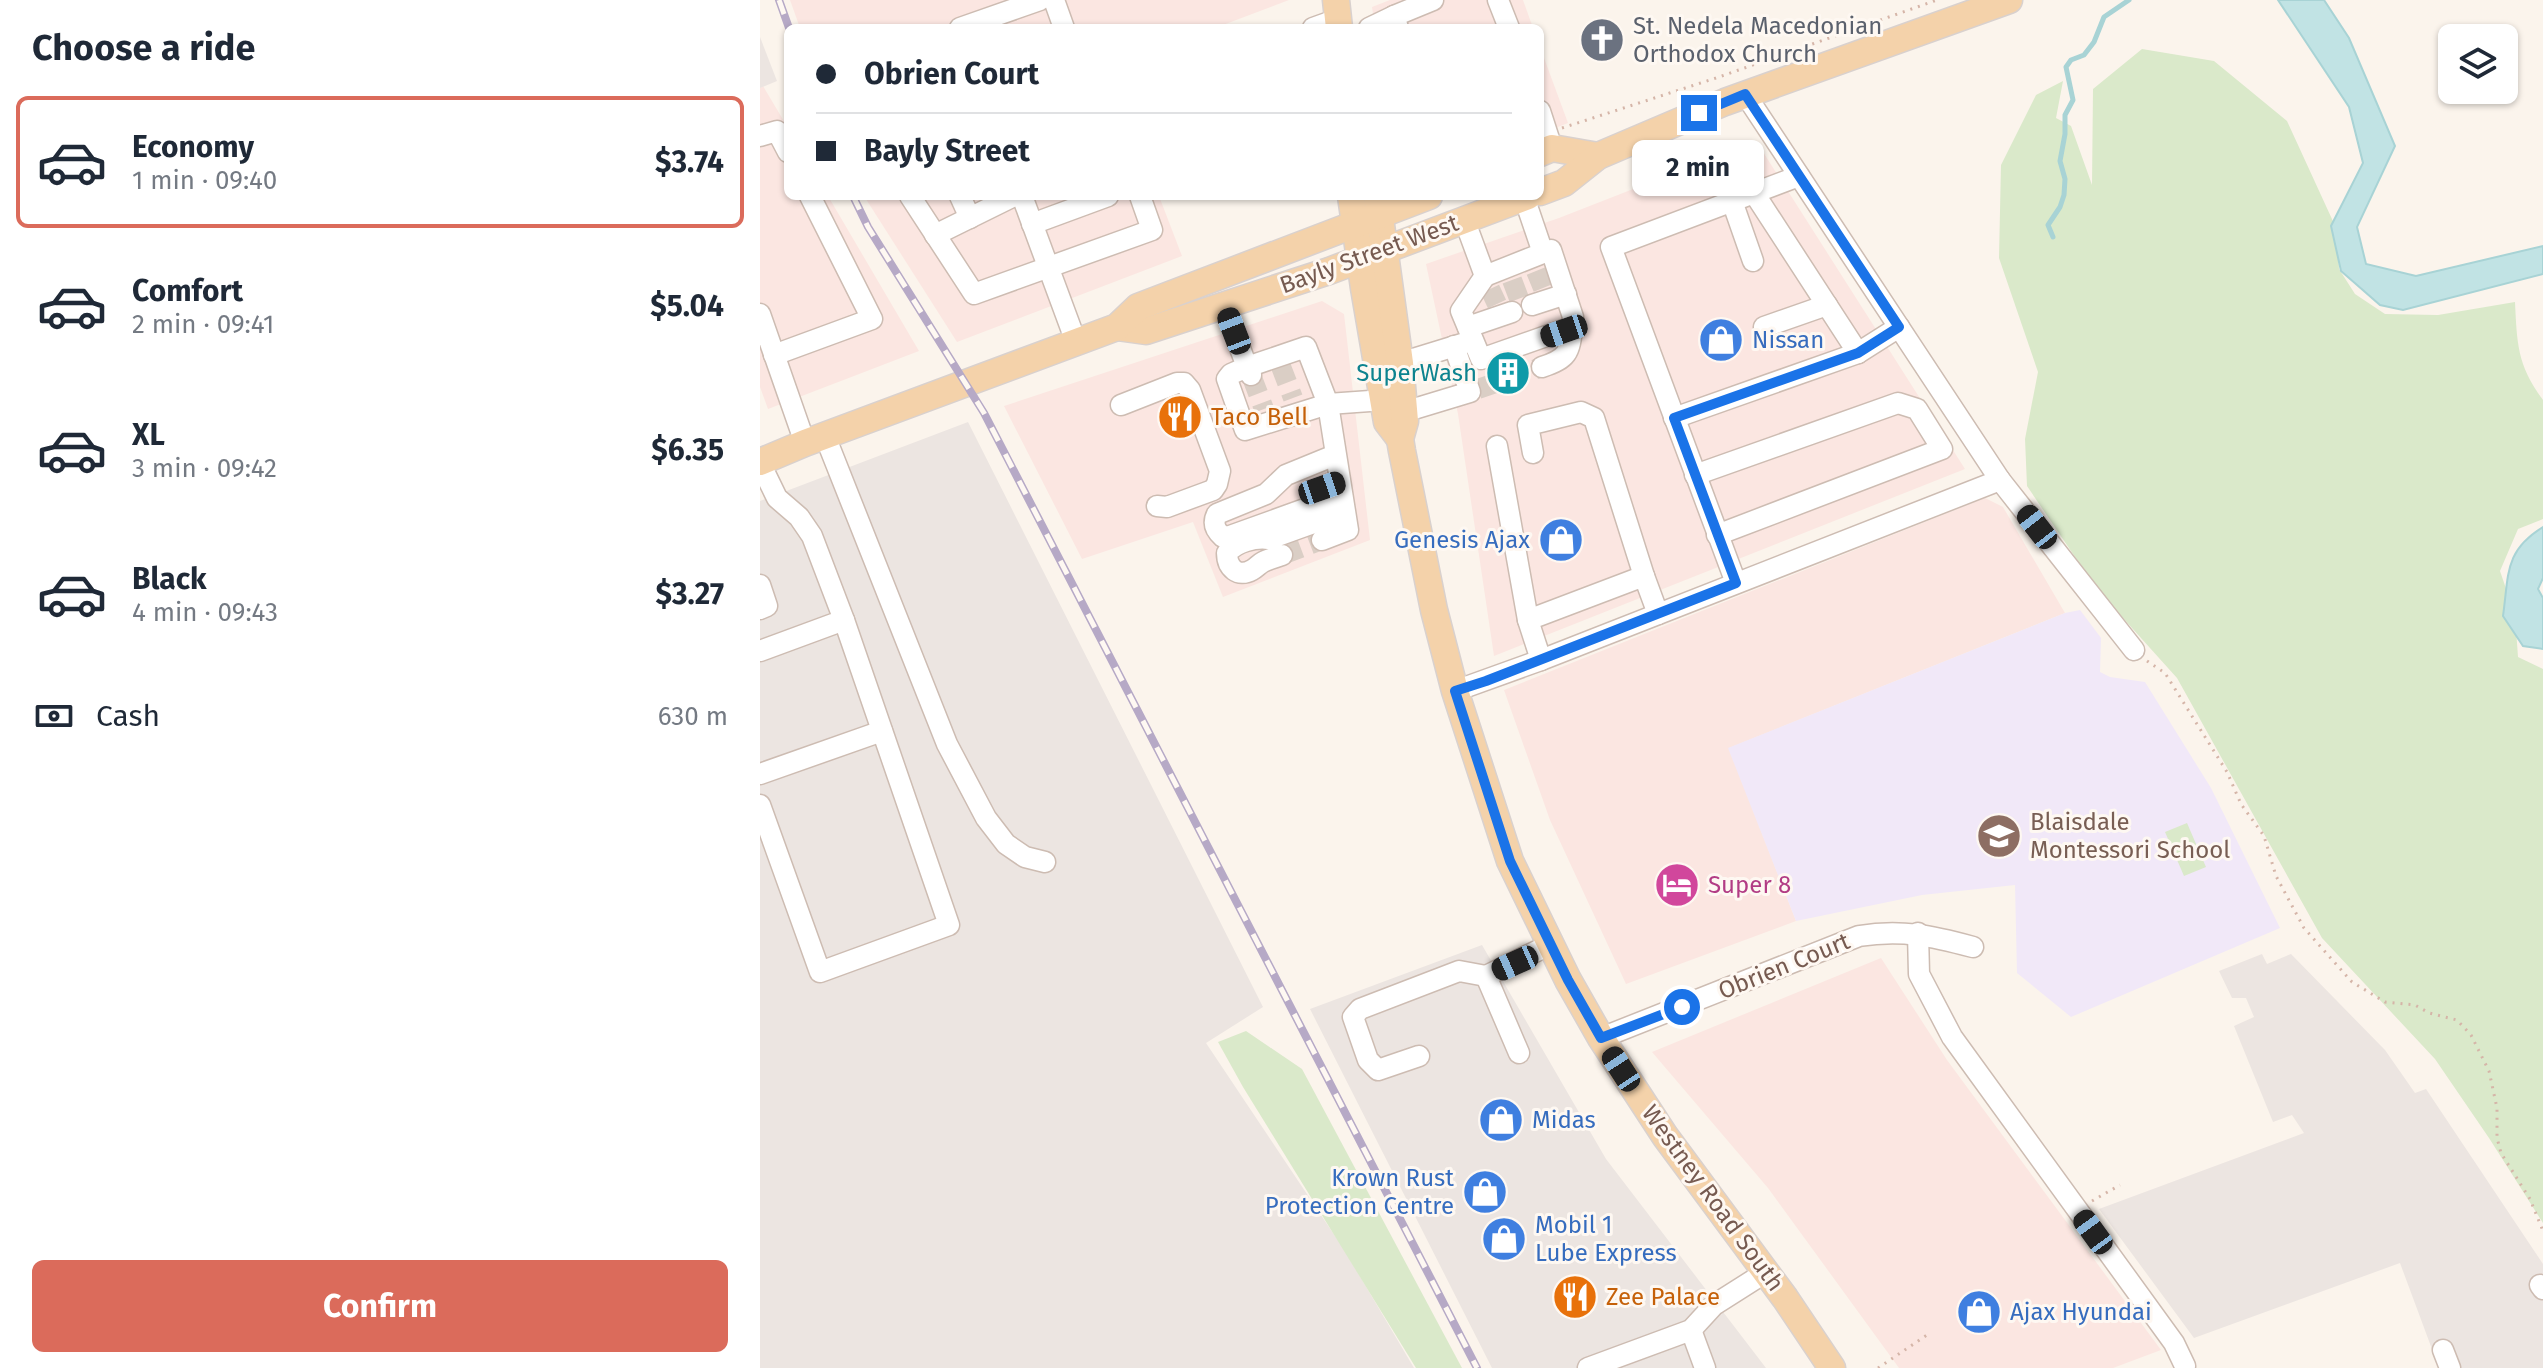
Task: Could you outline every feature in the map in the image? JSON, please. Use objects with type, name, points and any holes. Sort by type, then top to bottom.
[{"type":"main road","name":"Bayly Street West","points":[[1544,190],[1564,183],[1598,156],[1745,94],[2009,0]]},
{"type":"main road","points":[[1546,144],[1598,156]]},
{"type":"main road","name":"Bayly Street West","points":[[760,462],[1117,327],[1138,307],[1370,213],[1415,200]]},
{"type":"main road","name":"Bayly Street West","points":[[1117,327],[1146,331],[1359,259],[1517,200]]},
{"type":"main road","name":"Westney Road South","points":[[1370,213],[1384,249],[1400,363],[1394,406],[1387,422],[1400,439],[1434,610],[1455,691],[1510,861],[1601,1038],[1665,1136],[1766,1272],[1832,1368]]},
{"type":"main road","name":"Westney Road South","points":[[1370,213],[1359,259],[1394,406]]},
{"type":"street","points":[[971,24],[1040,0]]},
{"type":"street","points":[[1054,0],[1063,24]]},
{"type":"street","points":[[1396,22],[1433,0]]},
{"type":"street","points":[[1498,0],[1507,24]]},
{"type":"street","points":[[1745,94],[2000,480],[2134,650]]},
{"type":"street","points":[[760,136],[777,131],[784,144]]},
{"type":"street","points":[[1736,583],[1611,247],[1799,176]]},
{"type":"street","points":[[1754,193],[1858,353]]},
{"type":"street","points":[[774,355],[872,319],[812,200]]},
{"type":"street","points":[[913,200],[974,294],[1152,230],[1141,200]]},
{"type":"street","points":[[962,200],[970,218]]},
{"type":"street","points":[[935,235],[1006,200]]},
{"type":"street","points":[[1023,200],[1076,342]]},
{"type":"street","points":[[1032,224],[1097,200]]},
{"type":"street","points":[[1532,200],[1543,281],[1573,317],[1570,347],[1564,357],[1542,367]]},
{"type":"street","points":[[1732,201],[1753,261]]},
{"type":"street","points":[[1464,219],[1497,299]]},
{"type":"street","points":[[1400,363],[1465,338],[1497,299],[1510,273],[1543,281]]},
{"type":"street","points":[[1322,540],[1348,530],[1328,404],[1306,347],[1249,371],[1231,374],[1227,379],[1245,430],[1266,415],[1296,404],[1328,404],[1394,406],[1474,390],[1461,311],[1497,299]]},
{"type":"street","points":[[1224,305],[1249,371]]},
{"type":"street","points":[[1764,327],[1827,305]]},
{"type":"street","points":[[760,314],[774,355],[815,439],[947,744],[986,818],[1006,844],[1025,857],[1045,862]]},
{"type":"street","points":[[1465,338],[1481,359],[1572,327]]},
{"type":"street","points":[[1674,418],[1858,353],[1899,327]]},
{"type":"street","points":[[1121,405],[1184,383],[1190,390],[1220,471],[1213,490],[1167,507],[1157,506]]},
{"type":"street","points":[[1695,475],[1898,403],[1917,409],[1942,449],[1717,535]]},
{"type":"street","points":[[1533,453],[1528,425],[1581,412],[1594,418],[1658,614]]},
{"type":"street","points":[[1497,446],[1528,620],[1541,660]]},
{"type":"street","points":[[760,462],[777,498],[799,517],[812,536],[949,925],[820,972],[760,805]]},
{"type":"street","points":[[1286,475],[1339,483],[1230,536],[1223,537],[1216,530],[1214,520],[1217,514],[1266,494],[1286,475]]},
{"type":"street","points":[[1455,691],[2000,480]]},
{"type":"street","points":[[1303,489],[1339,483]]},
{"type":"street","points":[[1275,547],[1260,538],[1233,546],[1227,553],[1227,562],[1239,574],[1251,571],[1262,563],[1339,483]]},
{"type":"street","points":[[1528,620],[1644,576]]},
{"type":"street","points":[[760,585],[767,606],[760,609]]},
{"type":"street","points":[[760,651],[844,620]]},
{"type":"street","points":[[760,774],[882,731]]},
{"type":"street","points":[[1918,933],[1919,974],[1952,1037],[2174,1343],[2182,1367]]},
{"type":"street","name":"Obrien Court","points":[[1601,1038],[1859,936],[1918,933],[1973,947]]},
{"type":"street","points":[[1419,1056],[1378,1070],[1368,1060],[1353,1017],[1360,1009],[1459,971],[1486,976],[1551,944]]},
{"type":"street","points":[[1486,976],[1519,1053]]},
{"type":"street","points":[[1588,1368],[1610,1364],[1691,1330],[1714,1305],[1766,1272]]},
{"type":"street","points":[[1691,1330],[1705,1368]]},
{"type":"path","points":[[1546,144],[1716,78],[1937,0]]},
{"type":"path","points":[[2134,650],[2165,673],[2227,772],[2241,804],[2264,836],[2276,876],[2304,928],[2352,982],[2385,1002],[2415,1005],[2429,1013],[2457,1020],[2471,1035],[2489,1071],[2497,1108],[2497,1138],[2501,1153],[2530,1199],[2543,1231]]},
{"type":"path","points":[[2088,1203],[2120,1185]]},
{"type":"path","points":[[1878,1368],[1927,1335]]},
{"type":"shaded area","points":[[790,0],[1289,0],[1226,24],[799,24]]},
{"type":"shaded area","points":[[1390,0],[1523,0],[1532,24],[1374,24],[1372,7]]},
{"type":"shaded area","points":[[760,37],[777,81],[760,88]]},
{"type":"shaded area","points":[[1544,58],[1568,123],[1544,132]]},
{"type":"shaded area","points":[[763,86],[784,121],[784,200],[830,200],[919,351],[768,409],[760,387],[760,88]]},
{"type":"shaded area","points":[[1756,141],[1965,469],[1494,656],[1458,414],[1426,264],[1559,218]]},
{"type":"shaded area","points":[[867,200],[1161,200],[1182,256],[957,342]]},
{"type":"shaded area","points":[[1322,301],[1344,314],[1370,540],[1223,597],[1193,522],[1082,559],[1004,406]]},
{"type":"shaded area","points":[[968,422],[1263,1007],[1206,1043],[1345,1251],[1414,1368],[760,1368],[760,501]]},
{"type":"shaded area","points":[[1985,498],[2003,507],[2065,613],[1729,748],[1796,921],[1626,984],[1550,820],[1504,690]]},
{"type":"shaded area","name":"Blaisdale Montessori School","points":[[2080,610],[2101,638],[2100,672],[2110,677],[2145,682],[2211,788],[2280,928],[2071,1017],[2017,973],[2015,885],[1922,895],[1796,921],[1728,748],[2065,613]]},
{"type":"shaded area","points":[[1482,945],[1606,1159],[1766,1368],[1492,1368],[1310,1009]]},
{"type":"shaded area","points":[[2262,954],[2267,964],[2291,954],[2385,1050],[2415,1093],[2426,1089],[2543,1264],[2543,1368],[2439,1368],[2400,1263],[2194,1338],[2099,1209],[2304,1133],[2292,1115],[2273,1122],[2234,1026],[2254,1017],[2246,998],[2232,998],[2219,971]]},
{"type":"shaded area","points":[[1881,958],[1947,1060],[2161,1350],[2113,1368],[1899,1368],[1768,1188],[1652,1052]]},
{"type":"green space","points":[[2142,49],[2214,61],[2287,121],[2337,230],[2339,269],[2355,294],[2385,314],[2438,315],[2515,302],[2523,364],[2543,400],[2543,519],[2518,529],[2500,571],[2515,615],[2518,657],[2543,669],[2543,1223],[2435,1059],[2322,938],[2177,678],[2096,588],[2027,486],[2025,439],[2038,372],[1999,258],[2001,165],[2036,95],[2063,81],[2056,118],[2071,126],[2092,185],[2093,89]]},
{"type":"green space","points":[[2187,823],[2206,867],[2184,876],[2165,832]]},
{"type":"green space","points":[[1246,1031],[1302,1069],[1462,1368],[1416,1368],[1218,1042]]},
{"type":"water","points":[[2278,0],[2324,0],[2349,38],[2395,146],[2357,227],[2366,264],[2416,276],[2543,246],[2543,274],[2403,310],[2380,305],[2341,271],[2331,226],[2363,163],[2349,107]]},
{"type":"water","points":[[2543,527],[2543,578],[2538,589],[2543,598],[2543,649],[2523,646],[2503,616],[2508,576],[2515,555],[2530,536]]},
{"type":"waterway","points":[[2053,237],[2048,225],[2064,195],[2065,179],[2060,161],[2065,115],[2073,100],[2066,67],[2071,60],[2084,55],[2094,42],[2104,17],[2129,0]]},
{"type":"tunnel","points":[[1536,271],[1543,288]]},
{"type":"tunnel","points":[[1512,280],[1523,309]]},
{"type":"tunnel","points":[[1490,289],[1497,304]]},
{"type":"tunnel","points":[[1280,364],[1293,398]]},
{"type":"tunnel","points":[[1478,389],[1542,367]]},
{"type":"tunnel","points":[[1251,375],[1264,409]]},
{"type":"tunnel","points":[[1282,555],[1322,540]]},
{"type":"railway","points":[[779,0],[788,24]]},
{"type":"railway","points":[[855,200],[868,227],[984,413],[1477,1368]]},
{"type":"place","name":"St. Nedela Macedonian Orthodox Church","points":[[1602,40]]},
{"type":"place","name":"Nissan","points":[[1721,340]]},
{"type":"place","name":"SuperWash","points":[[1508,373]]},
{"type":"place","name":"Taco Bell","points":[[1180,417]]},
{"type":"place","name":"Genesis Ajax","points":[[1561,540]]},
{"type":"place","name":"Blaisdale Montessori School","points":[[1999,836]]},
{"type":"place","name":"Super 8","points":[[1677,885]]},
{"type":"place","name":"Midas","points":[[1501,1120]]},
{"type":"place","name":"Krown Rust Protection Centre","points":[[1485,1192]]},
{"type":"place","name":"Mobil 1 Lube Express","points":[[1504,1239]]},
{"type":"place","name":"Zee Palace","points":[[1575,1297]]},
{"type":"place","name":"Ajax Hyundai","points":[[1979,1312]]},
{"type":"route","points":[[1682,1007],[1601,1038],[1568,980],[1510,861],[1455,691],[1736,583],[1674,418],[1858,353],[1899,327],[1745,94],[1699,113]]}]
